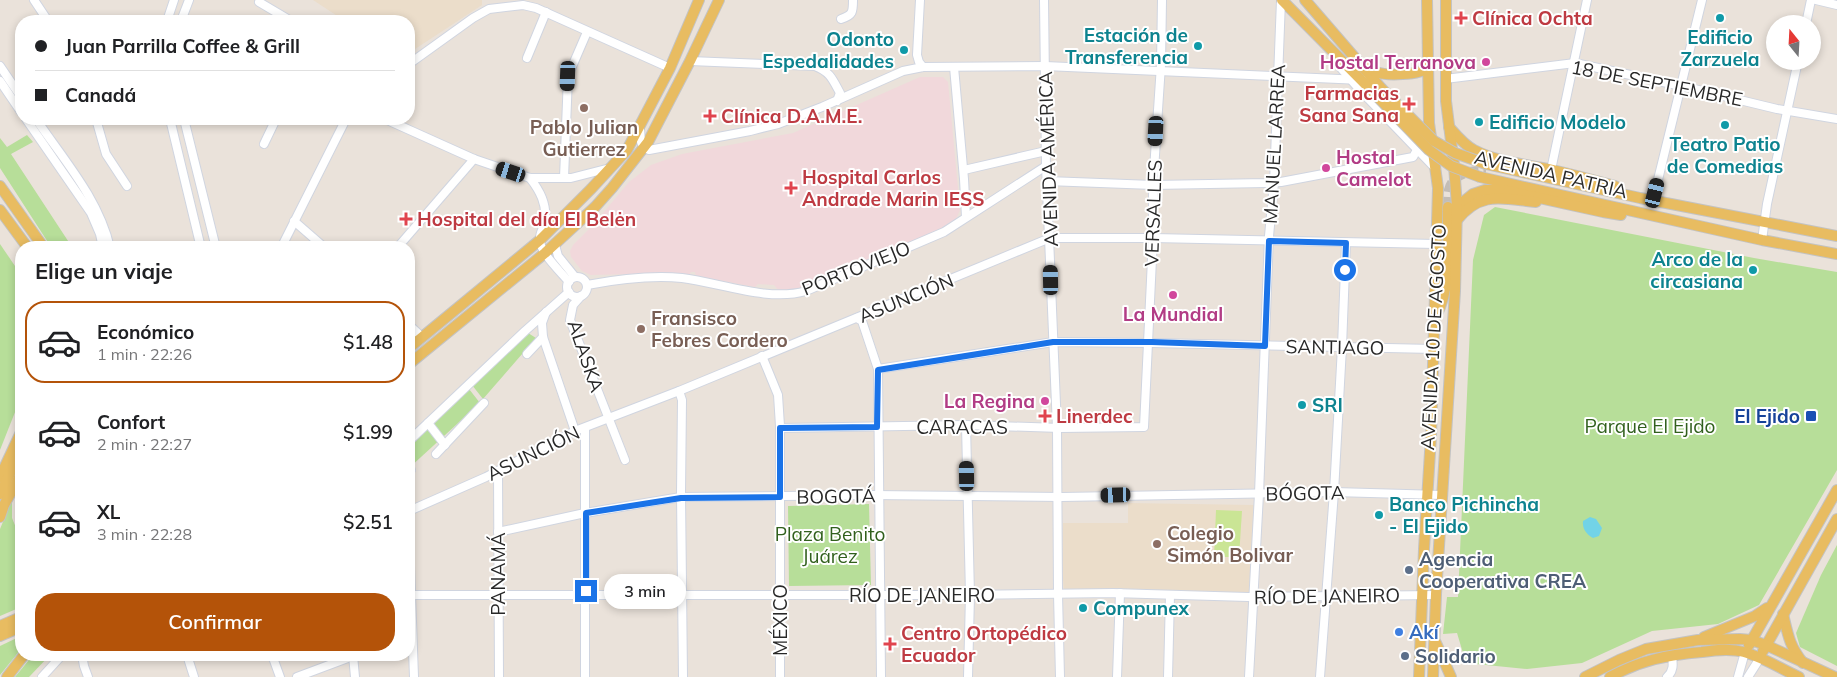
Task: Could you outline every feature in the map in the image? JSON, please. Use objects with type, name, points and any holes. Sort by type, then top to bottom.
[{"type":"main road","points":[[415,343],[540,240],[612,168],[627,150],[670,68],[699,0]]},
{"type":"main road","points":[[415,359],[545,254],[595,207],[644,148],[690,62],[719,0]]},
{"type":"main road","points":[[1281,0],[1357,79],[1377,90]]},
{"type":"main road","points":[[1305,0],[1339,39],[1377,90]]},
{"type":"main road","name":"AVENIDA 10 DE AGOSTO","points":[[1419,677],[1431,436],[1438,188],[1429,122],[1427,0]]},
{"type":"main road","name":"AVENIDA 10 DE AGOSTO","points":[[1434,677],[1436,595],[1457,220],[1452,207],[1454,166],[1448,127],[1445,79],[1446,0]]},
{"type":"main road","points":[[1339,39],[1350,44],[1376,72],[1419,73],[1427,68]]},
{"type":"main road","name":"AVENIDA PATRIA","points":[[1377,90],[1434,141],[1484,171],[1654,216],[1762,240],[1837,254]]},
{"type":"main road","points":[[1448,127],[1462,142],[1473,150],[1506,162],[1551,170],[1630,190],[1646,199]]},
{"type":"main road","name":"AVENIDA PATRIA","points":[[1484,171],[1646,199],[1837,236]]},
{"type":"main road","points":[[0,186],[39,241]]},
{"type":"main road","points":[[1452,324],[1434,322],[1443,303],[1447,278],[1452,207],[1473,194],[1485,190],[1504,190],[1625,215],[1654,216]]},
{"type":"main road","points":[[1457,220],[1466,209],[1478,202],[1491,198],[1579,207]]},
{"type":"main road","points":[[0,210],[20,241]]},
{"type":"main road","points":[[0,214],[20,241]]},
{"type":"main road","points":[[26,241],[32,231]]},
{"type":"main road","points":[[0,477],[15,445]]},
{"type":"main road","points":[[0,494],[15,463]]},
{"type":"main road","points":[[0,517],[15,485]]},
{"type":"main road","points":[[1745,652],[1837,490]]},
{"type":"main road","points":[[1760,658],[1837,519]]},
{"type":"main road","points":[[1698,640],[1755,616],[1764,611],[1773,602]]},
{"type":"main road","points":[[1783,614],[1787,635],[1793,649],[1804,664]]},
{"type":"main road","points":[[0,626],[15,620]]},
{"type":"main road","points":[[0,636],[15,630]]},
{"type":"main road","points":[[1434,640],[1451,677]]},
{"type":"main road","points":[[1585,677],[1646,649],[1698,640],[1751,640],[1835,677]]},
{"type":"main road","points":[[1610,677],[1626,668],[1648,660],[1672,655],[1717,650],[1745,652],[1799,677]]},
{"type":"main road","points":[[7,677],[19,661]]},
{"type":"street","points":[[34,0],[44,15]]},
{"type":"street","points":[[169,15],[174,0]]},
{"type":"street","points":[[183,15],[189,0]]},
{"type":"street","points":[[841,19],[851,15],[853,12],[853,0]]},
{"type":"street","points":[[920,0],[917,55],[923,67]]},
{"type":"street","name":"AVENIDA AMÉRICA","points":[[1044,0],[1046,166],[1058,428],[1060,677]]},
{"type":"street","name":"VERSALLES","points":[[1144,427],[1162,0]]},
{"type":"street","name":"MANUEL LARREA","points":[[1249,677],[1259,494],[1269,241],[1274,183],[1281,0]]},
{"type":"street","points":[[1551,170],[1587,0]]},
{"type":"street","points":[[1646,199],[1681,86],[1702,0]]},
{"type":"street","points":[[1808,15],[1810,0]]},
{"type":"street","points":[[1816,0],[1837,5]]},
{"type":"street","points":[[259,2],[281,15]]},
{"type":"street","points":[[415,60],[473,18],[489,9],[523,5],[546,12],[586,32],[670,68]]},
{"type":"street","points":[[527,58],[546,12]]},
{"type":"street","points":[[564,178],[568,76],[586,32]]},
{"type":"street","points":[[690,62],[815,66],[825,70],[830,75],[840,93],[837,101]]},
{"type":"street","name":"18 DE SEPTIEMBRE","points":[[1445,79],[1575,63],[1787,110],[1837,119]]},
{"type":"street","points":[[0,66],[15,88]]},
{"type":"street","points":[[640,126],[639,135],[644,148],[649,150],[750,131],[778,124],[837,101],[903,71],[923,67],[1045,66],[1357,79],[1416,150],[1436,169]]},
{"type":"street","points":[[954,67],[964,170],[966,217]]},
{"type":"street","points":[[1762,240],[1764,222],[1796,70]]},
{"type":"street","points":[[0,81],[15,103]]},
{"type":"street","points":[[30,125],[91,213],[101,241]]},
{"type":"street","points":[[40,125],[96,208],[108,241]]},
{"type":"street","points":[[98,125],[106,154],[127,186]]},
{"type":"street","points":[[171,125],[199,241]]},
{"type":"street","points":[[185,125],[214,241]]},
{"type":"street","points":[[264,144],[273,125]]},
{"type":"street","points":[[284,241],[343,125]]},
{"type":"street","points":[[398,125],[474,159],[530,178],[564,178],[612,168]]},
{"type":"street","points":[[1047,181],[1153,185],[1274,183],[1413,157],[1416,150]]},
{"type":"street","points":[[964,170],[1046,151]]},
{"type":"street","points":[[403,241],[474,159]]},
{"type":"street","name":"PORTOVIEJO","points":[[587,285],[637,277],[658,276],[684,278],[772,294],[796,294],[944,232],[1046,166]]},
{"type":"street","points":[[530,178],[540,191],[545,210],[545,223],[540,240],[545,254],[572,280]]},
{"type":"street","points":[[294,221],[317,241]]},
{"type":"street","name":"ASUNCIÓN","points":[[415,508],[498,471],[575,431],[679,391],[1050,238],[1153,238],[1436,244]]},
{"type":"street","points":[[1320,677],[1334,494],[1346,243]]},
{"type":"street","points":[[555,245],[558,256],[572,280]]},
{"type":"street","points":[[581,278],[587,285],[586,291],[581,296],[575,296],[569,292],[568,287],[572,280],[581,278]]},
{"type":"street","points":[[415,435],[547,310],[569,292]]},
{"type":"street","name":"ALASKA","points":[[581,296],[573,305],[570,320],[625,460]]},
{"type":"street","points":[[547,310],[542,323],[543,337],[575,431]]},
{"type":"street","points":[[857,318],[862,321],[878,370],[877,427],[881,677]]},
{"type":"street","points":[[415,331],[422,337]]},
{"type":"street","points":[[525,331],[543,337]]},
{"type":"street","points":[[527,354],[543,337]]},
{"type":"street","name":"SANTIAGO","points":[[878,370],[1053,342],[1264,344],[1434,349]]},
{"type":"street","name":"MÉXICO","points":[[762,356],[778,395],[780,428],[780,677]]},
{"type":"street","points":[[679,391],[682,400],[683,677]]},
{"type":"street","points":[[436,454],[484,403]]},
{"type":"street","points":[[428,423],[445,444]]},
{"type":"street","points":[[966,426],[970,595],[968,677]]},
{"type":"street","name":"CARACAS","points":[[780,428],[1144,427]]},
{"type":"street","points":[[585,428],[585,677]]},
{"type":"street","name":"PANAMÁ","points":[[498,471],[499,677]]},
{"type":"street","name":"BÓGOTA","points":[[1058,496],[1334,494],[1427,497],[1442,495]]},
{"type":"street","name":"BOGOTÁ","points":[[498,532],[586,513],[681,498],[878,495],[1058,496]]},
{"type":"street","points":[[1117,677],[1120,593]]},
{"type":"street","name":"RÍO DE JANEIRO","points":[[415,595],[683,596],[1120,593],[1252,597],[1436,595]]},
{"type":"street","points":[[1168,677],[1170,595]]},
{"type":"street","points":[[1738,677],[1745,652]]},
{"type":"street","points":[[1666,677],[1671,674],[1673,665],[1672,655]]},
{"type":"street","points":[[1748,677],[1760,658]]},
{"type":"street","points":[[42,677],[57,661]]},
{"type":"street","points":[[83,661],[88,677]]},
{"type":"street","points":[[188,661],[194,677]]},
{"type":"street","points":[[274,661],[280,677]]},
{"type":"street","points":[[297,677],[338,661]]},
{"type":"street","points":[[354,661],[355,677]]},
{"type":"street","points":[[413,661],[414,677]]},
{"type":"shaded area","points":[[313,0],[482,0],[482,5],[415,49],[415,15],[336,15]]},
{"type":"shaded area","name":"Hospital Carlos Andrade Marin IESS","points":[[920,77],[943,77],[948,82],[960,210],[956,219],[937,232],[813,286],[779,291],[774,285],[758,284],[755,287],[696,276],[695,272],[691,272],[689,275],[674,273],[591,275],[582,271],[571,257],[570,251],[573,245],[593,225],[629,182],[651,165],[682,154],[793,133]]},
{"type":"shaded area","name":"Colegio Simón Bolivar","points":[[1128,503],[1254,505],[1249,593],[1064,593],[1062,564],[1063,523],[1128,523]]},
{"type":"green space","points":[[27,135],[33,142],[11,154],[68,241],[47,241],[0,168],[0,138],[7,147]]},
{"type":"green space","name":"Parque El Ejido","points":[[1495,207],[1754,258],[1837,272],[1837,470],[1759,605],[1718,624],[1652,631],[1582,663],[1527,669],[1466,663],[1457,633],[1443,634],[1447,597],[1458,597],[1473,260],[1484,215]]},
{"type":"green space","points":[[0,244],[15,266],[15,412],[0,450]]},
{"type":"green space","points":[[528,333],[536,338],[483,399],[472,385]]},
{"type":"green space","points":[[469,389],[480,403],[415,463],[415,439]]},
{"type":"green space","points":[[12,500],[12,518],[15,525],[15,610],[0,616],[0,529]]},
{"type":"green space","name":"Plaza Benito Juárez","points":[[869,504],[871,585],[789,586],[788,506]]},
{"type":"green space","points":[[1216,510],[1242,511],[1239,557],[1214,557]]},
{"type":"green space","points":[[1837,545],[1837,666],[1800,647],[1796,633],[1821,575]]},
{"type":"green space","points":[[15,639],[15,656],[0,675],[0,646]]},
{"type":"green space","points":[[28,661],[44,661],[29,677],[15,677]]},
{"type":"water","points":[[1590,517],[1596,519],[1602,528],[1599,536],[1593,538],[1586,533],[1583,526],[1583,521]]},
{"type":"tunnel","points":[[1448,207],[1449,190],[1454,180],[1469,172],[1486,171]]},
{"type":"place","name":"Clínica Ochta","points":[[1461,18]]},
{"type":"place","name":"Edificio Zarzuela","points":[[1720,18]]},
{"type":"place","name":"Estación de Transferencia","points":[[1198,46]]},
{"type":"place","name":"Odonto Espedalidades","points":[[904,50]]},
{"type":"place","name":"Hostal Terranova","points":[[1486,62]]},
{"type":"place","name":"Farmacias Sana Sana","points":[[1409,104]]},
{"type":"place","name":"Pablo Julian Gutierrez","points":[[584,108]]},
{"type":"place","name":"Clínica D.A.M.E.","points":[[710,116]]},
{"type":"place","name":"Edificio Modelo","points":[[1479,122]]},
{"type":"place","name":"Teatro Patio de Comedias","points":[[1725,125]]},
{"type":"place","name":"Hostal Camelot","points":[[1326,168]]},
{"type":"place","name":"Hospital Carlos Andrade Marin IESS","points":[[791,188]]},
{"type":"place","name":"Hospital del día El Belėn","points":[[406,219]]},
{"type":"place","name":"Arco de la circasiana","points":[[1753,270]]},
{"type":"place","name":"La Mundial","points":[[1173,295]]},
{"type":"place","name":"Fransisco Febres Cordero","points":[[641,329]]},
{"type":"place","name":"La Regina","points":[[1045,401]]},
{"type":"place","name":"SRI","points":[[1302,405]]},
{"type":"place","name":"Linerdec","points":[[1045,416]]},
{"type":"place","name":"El Ejido","points":[[1811,416]]},
{"type":"place","name":"Banco Pichincha - El Ejido","points":[[1379,515]]},
{"type":"place","name":"Colegio Simón Bolivar","points":[[1157,544]]},
{"type":"place","name":"Agencia Cooperativa CREA","points":[[1409,570]]},
{"type":"place","name":"Compunex","points":[[1083,608]]},
{"type":"place","name":"Akí","points":[[1399,632]]},
{"type":"place","name":"Centro Ortopédico Ecuador","points":[[890,644]]},
{"type":"place","name":"Solidario","points":[[1405,656]]},
{"type":"route","points":[[586,591],[586,513],[681,498],[780,497],[780,428],[877,427],[878,370],[1053,342],[1152,342],[1265,346],[1269,241],[1346,243],[1345,270]]}]
